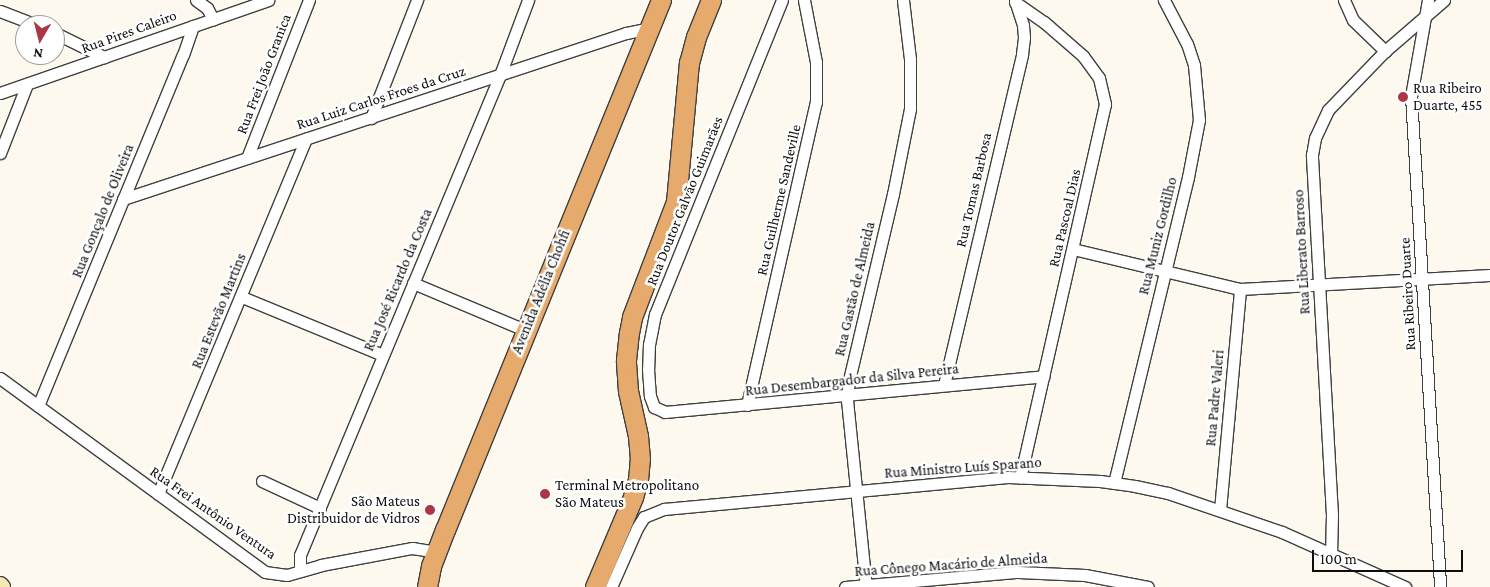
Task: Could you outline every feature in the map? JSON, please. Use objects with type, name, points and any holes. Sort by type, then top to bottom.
[{"type":"highway","name":"Avenida Adélia Chohfi","points":[[427,587],[437,552],[525,330],[661,0]]},
{"type":"highway","points":[[596,587],[633,497],[638,480],[640,460],[638,436],[628,391],[626,360],[629,333],[635,309],[676,202],[689,63],[696,37],[711,0]]},
{"type":"street","points":[[196,0],[207,8],[213,19]]},
{"type":"street","name":"Rua Pires Caleiro","points":[[0,93],[268,0]]},
{"type":"street","name":"Rua Frei João Granica","points":[[247,158],[309,0]]},
{"type":"street","points":[[371,118],[417,0]]},
{"type":"street","name":"Rua José Ricardo da Costa","points":[[300,571],[300,555],[500,75],[528,0]]},
{"type":"street","name":"Rua Doutor Galvão Guimarães","points":[[665,412],[654,407],[650,396],[649,344],[655,314],[782,0]]},
{"type":"street","name":"Rua Guilherme Sandeville","points":[[747,405],[816,102],[816,62],[804,0]]},
{"type":"street","name":"Rua Gastão de Almeida","points":[[866,586],[848,396],[849,380],[897,177],[910,109],[910,59],[903,0]]},
{"type":"street","name":"Rua Muniz Gordilho","points":[[1114,483],[1188,177],[1199,120],[1199,103],[1194,65],[1187,44],[1164,0]]},
{"type":"street","points":[[1344,0],[1353,20],[1385,51]]},
{"type":"street","name":"Rua Ribeiro Duarte","points":[[1428,0],[1411,96],[1440,587]]},
{"type":"street","name":"Rua Liberato Barroso","points":[[1332,555],[1332,515],[1312,155],[1315,138],[1328,110],[1385,51],[1424,15],[1444,0]]},
{"type":"street","name":"Rua Pascoal Dias","points":[[1015,1],[1044,22],[1083,56],[1099,78],[1104,91],[1105,104],[1102,124],[1020,477]]},
{"type":"street","name":"Rua Tomas Barbosa","points":[[944,385],[1022,54],[1024,37],[1015,1]]},
{"type":"street","points":[[0,11],[15,17]]},
{"type":"street","name":"Rua Gonçalo de Oliveira","points":[[38,406],[183,55],[192,26]]},
{"type":"street","name":"Rua Luiz Carlos Froes da Cruz","points":[[123,199],[626,33],[649,28]]},
{"type":"street","points":[[65,38],[104,57]]},
{"type":"street","points":[[0,153],[27,84]]},
{"type":"street","name":"Rua Estevão Martins","points":[[158,494],[242,297],[306,139]]},
{"type":"street","points":[[1073,249],[1164,272],[1240,288],[1490,275]]},
{"type":"street","points":[[413,283],[525,330]]},
{"type":"street","name":"Rua Padre Valeri","points":[[1220,510],[1240,288]]},
{"type":"street","points":[[242,297],[383,356]]},
{"type":"street","name":"Rua Desembargador da Silva Pereira","points":[[665,412],[1043,376]]},
{"type":"street","name":"Rua Frei Antônio Ventura","points":[[0,378],[265,572],[287,575],[321,565],[412,548],[437,552]]},
{"type":"street","name":"Rua Ministro Luís Sparano","points":[[611,587],[637,528],[644,517],[664,509],[1020,477],[1114,483],[1168,493],[1282,532],[1405,587]]},
{"type":"street","points":[[262,481],[320,508]]},
{"type":"street","name":"Rua Cônego Macário de Almeida","points":[[846,587],[1026,572],[1084,575],[1148,587]]},
{"type":"place","name":"Rua Ribeiro Duarte, 455","points":[[1403,97]]},
{"type":"place","name":"Terminal Metropolitano São Mateus","points":[[545,494]]},
{"type":"place","name":"São Mateus Distribuidor de Vidros","points":[[430,510]]}]
